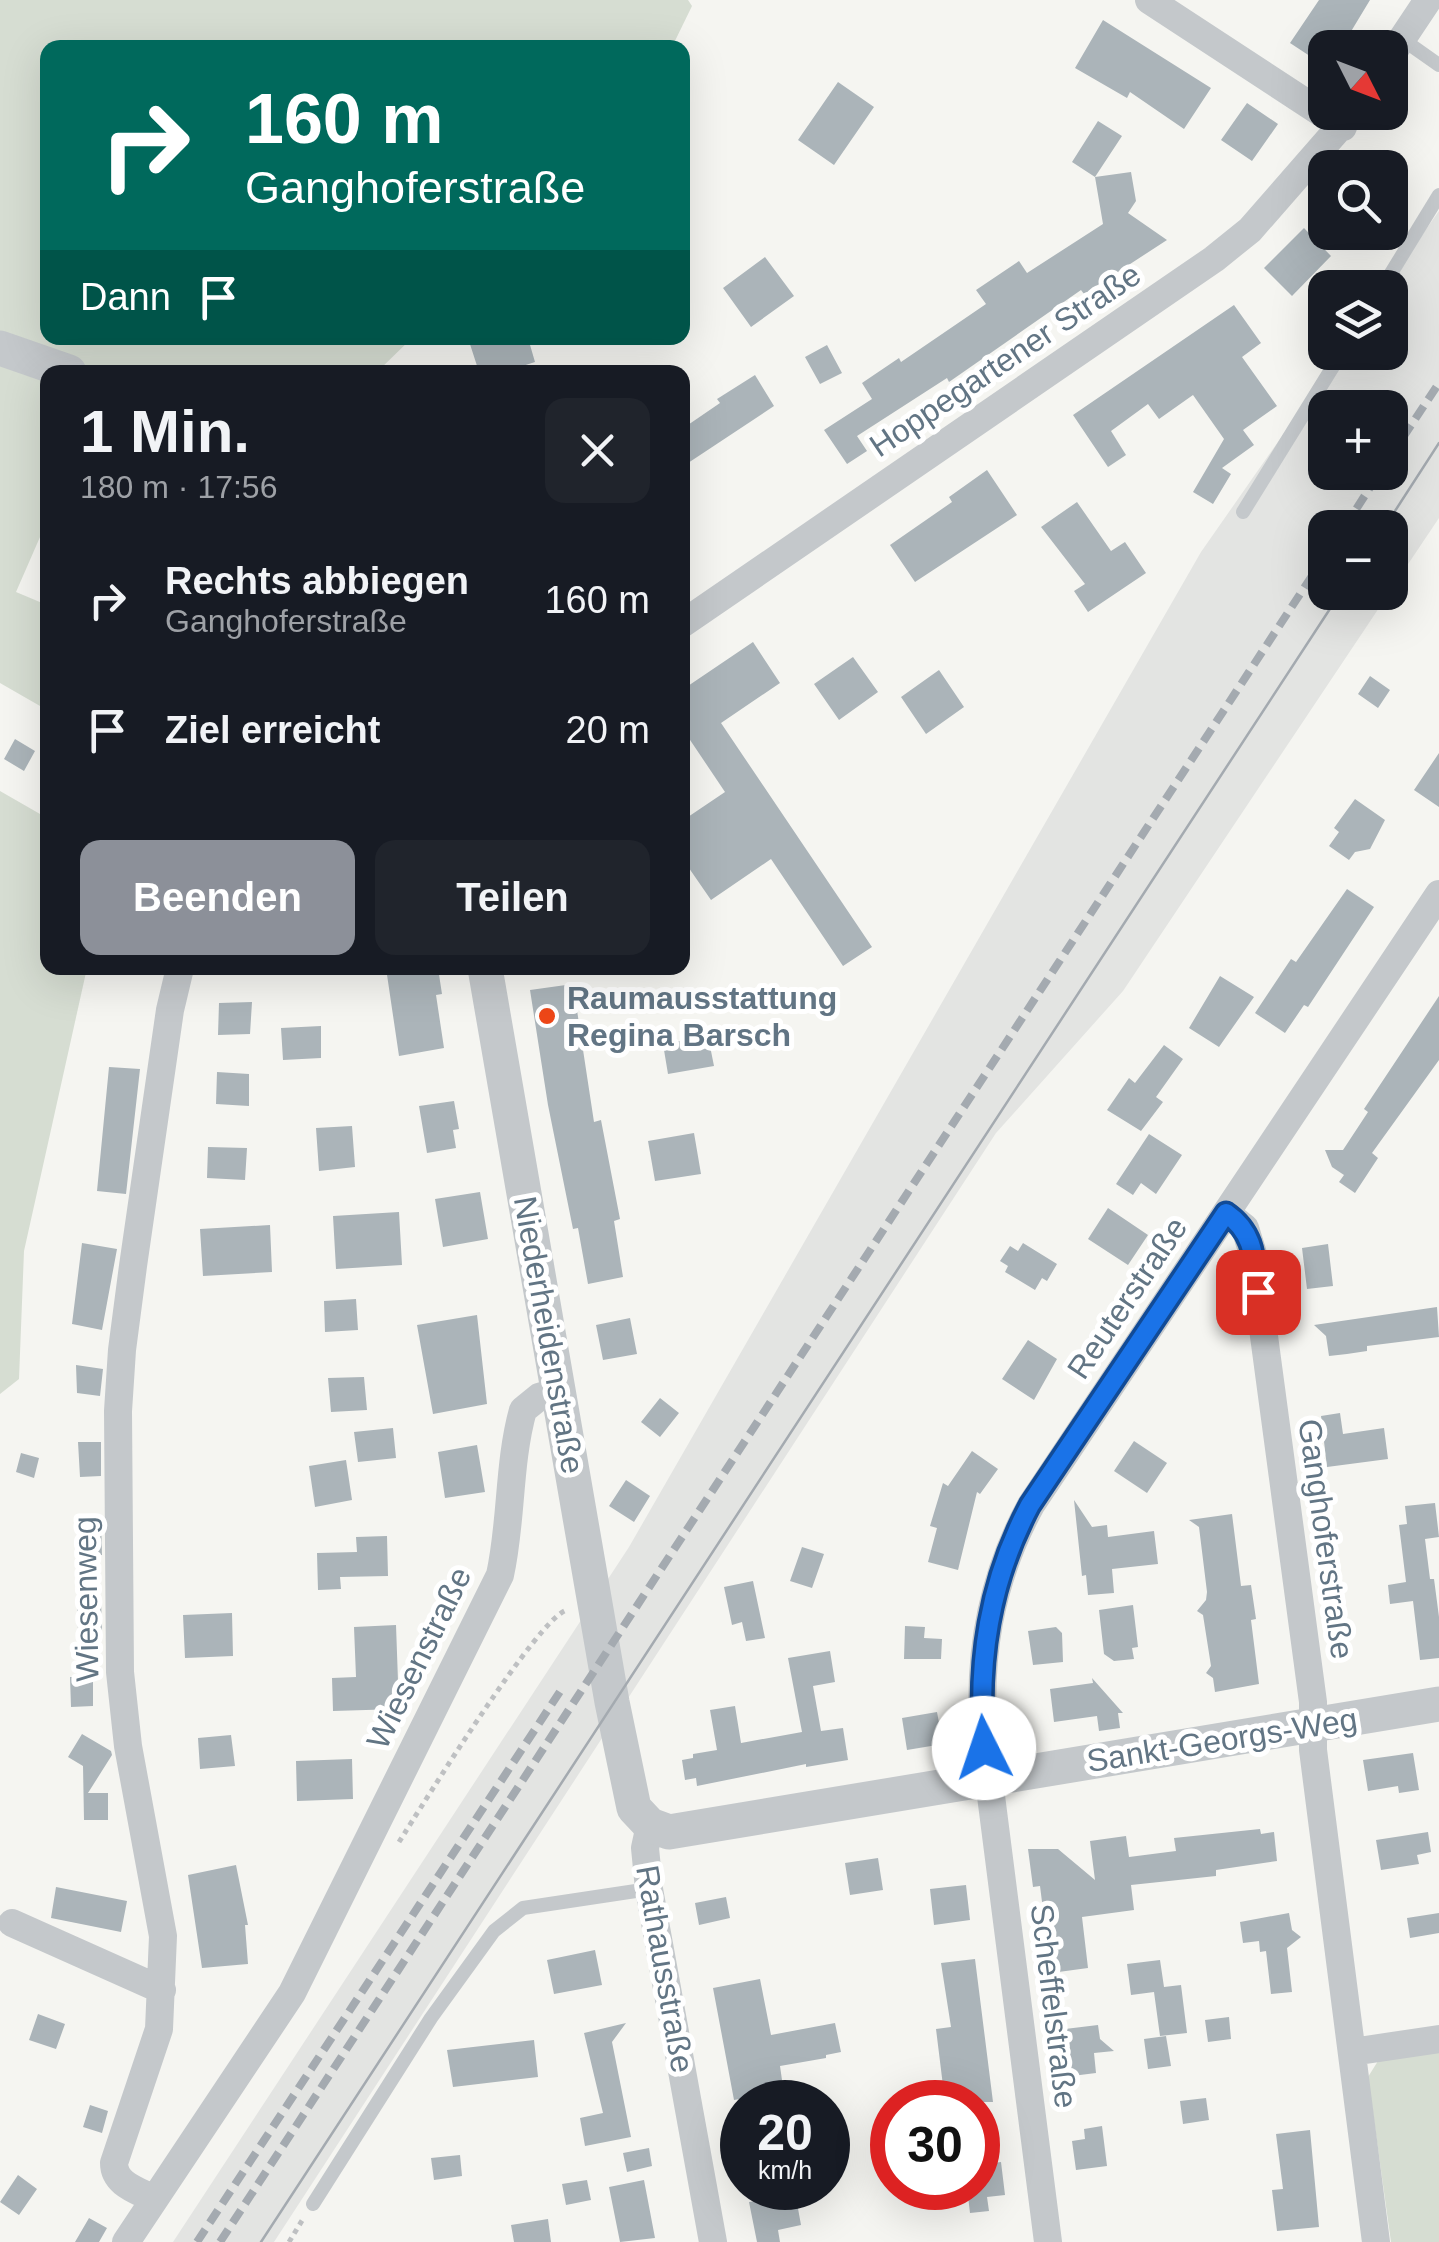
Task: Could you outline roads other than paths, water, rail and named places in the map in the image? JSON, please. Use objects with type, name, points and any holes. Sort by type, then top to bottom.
[{"type":"street","points":[[1149,0],[1308,96]]},
{"type":"street","points":[[1408,30],[1428,0]]},
{"type":"street","name":"Hoppegartener Straße","points":[[690,619],[1214,259],[1250,230],[1339,130]]},
{"type":"street","points":[[0,348],[49,365]]},
{"type":"street","name":"Reuterstraße","points":[[989,1779],[981,1668],[988,1615],[1011,1541],[1030,1505],[1439,894]]},
{"type":"street","name":"Wiesenweg","points":[[154,2199],[118,2180],[114,2173],[159,2028],[163,1936],[128,1746],[120,1672],[118,1411],[133,1266],[178,975]]},
{"type":"street","name":"Niederheidenstraße","points":[[486,975],[612,1702]]},
{"type":"street","name":"Ganghoferstraße","points":[[1226,1213],[1245,1228],[1253,1254],[1313,1702],[1311,1726],[1376,2242]]},
{"type":"street","name":"Wiesenstraße","points":[[126,2242],[292,1993],[500,1575],[523,1410],[539,1397],[559,1391]]},
{"type":"street","name":"Rathausstraße","points":[[612,1702],[634,1808],[650,1825],[645,1848],[649,1890],[713,2242]]},
{"type":"street","name":"Sankt-Georgs-Weg","points":[[650,1825],[669,1832],[1439,1704]]},
{"type":"street","name":"Scheffelstraße","points":[[989,1779],[1048,2242]]},
{"type":"street","points":[[12,1923],[162,1990]]},
{"type":"street","points":[[1352,2052],[1439,2040]]},
{"type":"lane","points":[[1408,53],[1439,65]]},
{"type":"lane","points":[[1393,270],[1439,195]]},
{"type":"lane","points":[[1243,512],[1331,370]]},
{"type":"lane","points":[[313,2204],[440,2005],[494,1931],[523,1908],[649,1890]]},
{"type":"tram line","points":[[1396,510],[1439,443]]},
{"type":"tram line","points":[[261,2242],[1329,610]]},
{"type":"railway","points":[[1408,430],[1439,383]]},
{"type":"railway","points":[[1356,510],[1368,490]]},
{"type":"railway","points":[[220,2242],[1308,582]]},
{"type":"railway","points":[[197,2242],[563,1687]]},
{"type":"place","name":"Raumausstattung Regina Barsch","points":[[547,1016]]}]
